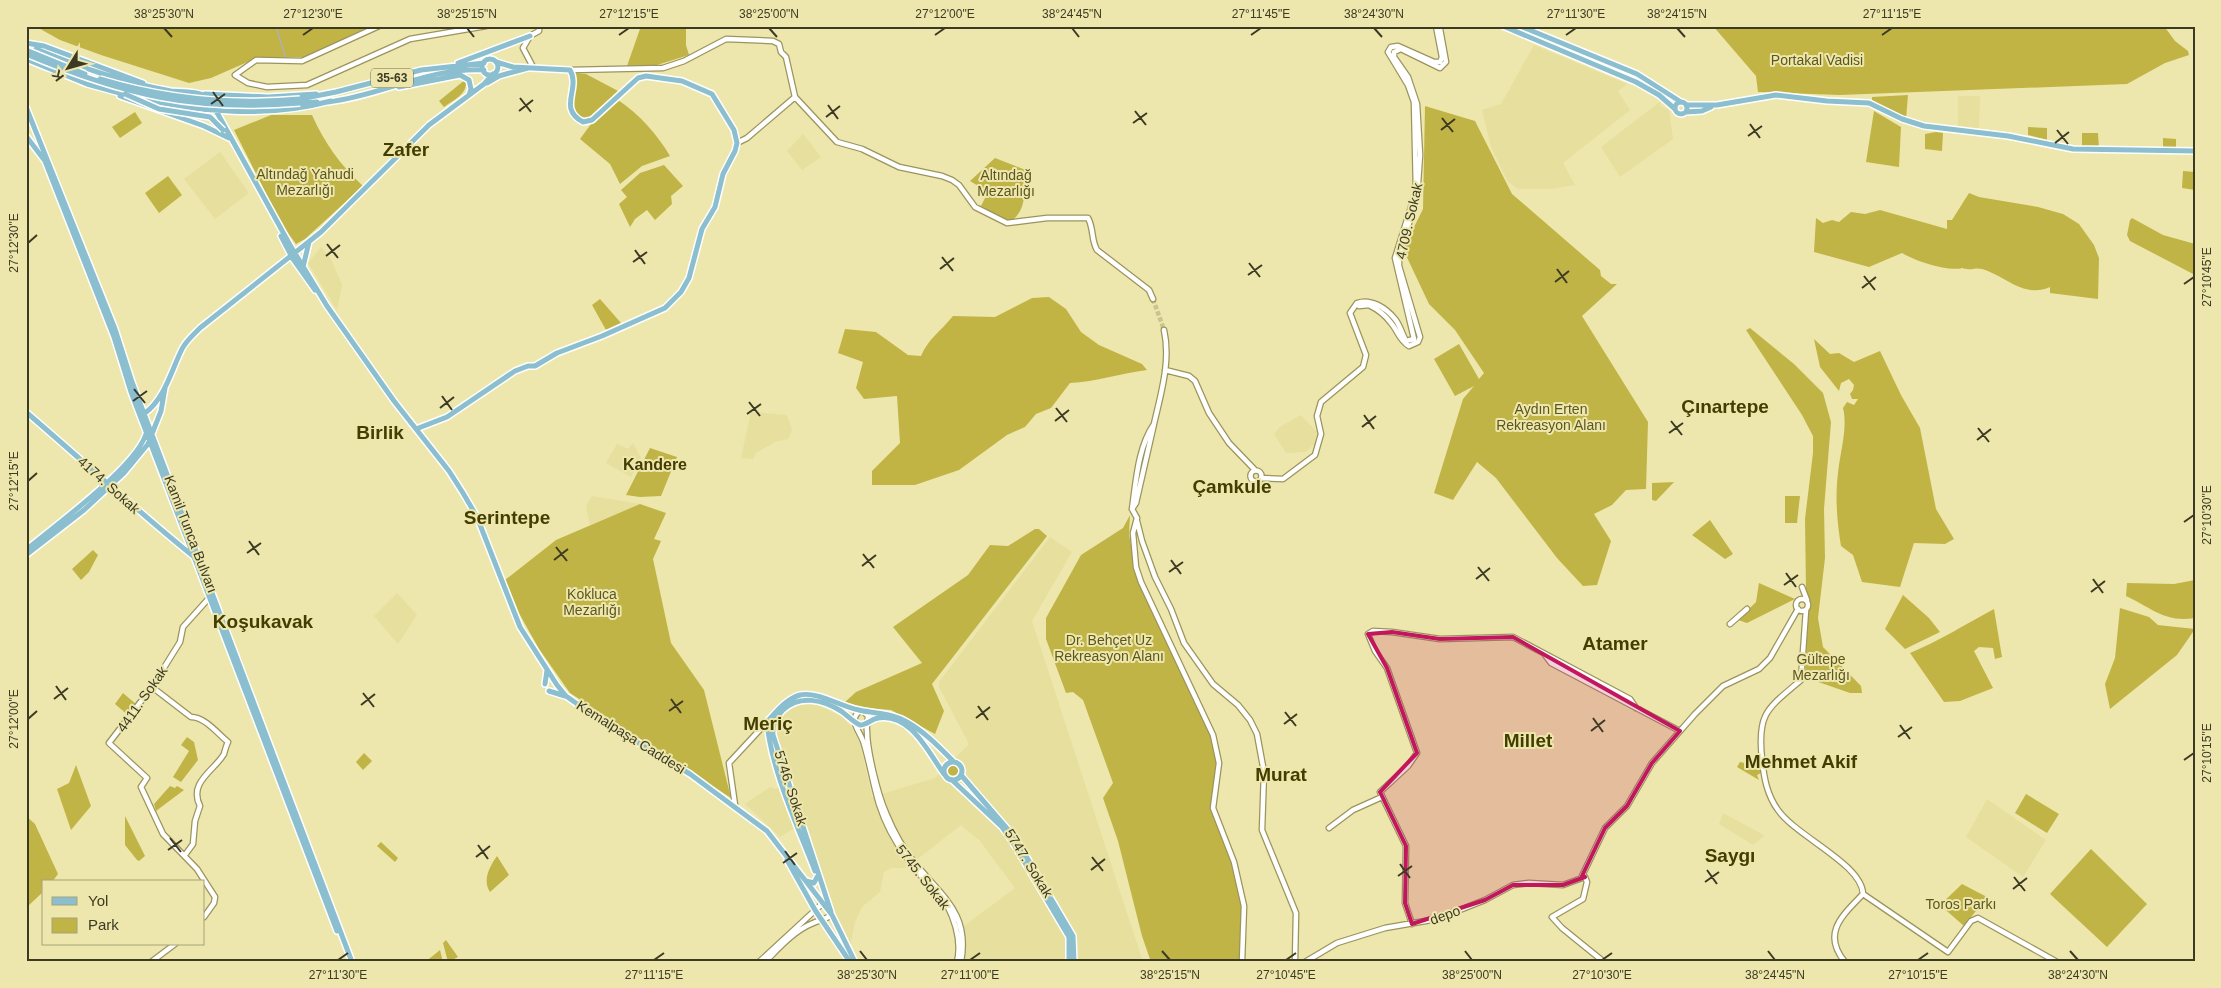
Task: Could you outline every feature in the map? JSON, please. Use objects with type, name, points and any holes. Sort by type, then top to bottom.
[{"type":"main road","points":[[1503,26],[1636,82],[1659,95],[1679,114],[1702,111],[1717,104]]},
{"type":"main road","points":[[1520,26],[1637,74],[1684,103],[1686,112]]},
{"type":"main road","points":[[452,65],[530,36]]},
{"type":"main road","points":[[26,43],[44,46],[130,77],[150,87]]},
{"type":"main road","points":[[36,48],[110,78],[172,91],[268,97],[336,92]]},
{"type":"main road","points":[[26,50],[94,77],[165,95],[218,101],[300,101]]},
{"type":"main road","points":[[26,54],[155,108],[210,117],[226,134]]},
{"type":"main road","points":[[26,59],[151,109],[226,134]]},
{"type":"main road","points":[[416,429],[447,417],[515,371],[528,366],[535,366],[557,353],[602,336],[671,304],[689,278],[702,229],[715,207],[721,180],[737,143],[731,125],[712,94],[688,82],[646,76],[638,78],[592,120],[583,122],[575,118],[570,109],[573,76],[570,70],[514,66],[491,59],[484,63],[485,83]]},
{"type":"main road","points":[[26,550],[124,472],[151,441],[165,388],[185,343],[215,314],[309,242],[429,125],[485,83],[498,67],[496,62]]},
{"type":"main road","name":"35-63","points":[[300,101],[420,70],[484,63]]},
{"type":"main road","points":[[484,71],[494,73],[514,66]]},
{"type":"main road","points":[[485,83],[510,73],[533,67]]},
{"type":"main road","points":[[80,81],[78,74],[80,70],[86,69]]},
{"type":"main road","name":"35-63","points":[[300,101],[331,101],[381,90],[432,74],[464,70],[484,71]]},
{"type":"main road","points":[[76,74],[129,92],[180,102],[218,106],[266,106],[300,101]]},
{"type":"main road","points":[[381,90],[460,74],[465,76],[470,84],[467,97]]},
{"type":"main road","points":[[101,88],[169,104],[216,110],[296,109],[331,101]]},
{"type":"main road","points":[[169,104],[176,100],[177,96],[172,91]]},
{"type":"main road","name":"Kemalpaşa Caddesi","points":[[202,94],[209,98],[224,123],[294,255],[327,306],[394,401],[449,471],[477,517],[520,627],[566,696],[597,718],[690,774],[735,805],[776,840],[832,915],[854,962]]},
{"type":"main road","points":[[1675,109],[1676,105],[1684,103],[1717,104],[1776,95],[1870,103],[1918,124],[2008,136],[2073,149],[2195,151]]},
{"type":"main road","name":"Kamil Tunca Bulvarı","points":[[26,107],[147,412],[153,435],[351,962]]},
{"type":"main road","points":[[202,108],[215,116],[294,255]]},
{"type":"main road","points":[[224,123],[226,117],[234,111]]},
{"type":"main road","name":"Kamil Tunca Bulvarı","points":[[26,136],[45,161],[114,337],[131,392],[351,962]]},
{"type":"main road","points":[[290,245],[309,242]]},
{"type":"main road","points":[[303,266],[309,242]]},
{"type":"main road","points":[[277,267],[294,255]]},
{"type":"main road","name":"Kemalpaşa Caddesi","points":[[294,255],[303,266],[327,306]]},
{"type":"main road","points":[[26,555],[84,510],[109,483],[147,432],[147,412],[165,388]]},
{"type":"main road","points":[[147,412],[156,411],[159,416]]},
{"type":"main road","name":"4174. Sokak","points":[[26,412],[109,483],[142,515],[194,556]]},
{"type":"main road","points":[[545,684],[547,670]]},
{"type":"main road","points":[[549,691],[566,696]]},
{"type":"main road","points":[[767,722],[784,704],[799,696],[810,695],[862,711],[893,716],[908,722],[961,767],[961,776],[952,780]]},
{"type":"main road","name":"5746. Sokak","points":[[832,915],[772,729],[778,716],[784,709],[792,703],[805,700],[839,710],[860,725],[882,717],[905,724],[916,732],[944,774],[952,780]]},
{"type":"main road","name":"5746. Sokak","points":[[767,722],[777,764],[817,877],[823,903]]},
{"type":"main road","points":[[944,774],[946,765],[954,762]]},
{"type":"main road","name":"5747. Sokak","points":[[961,776],[1016,838],[1074,936],[1074,962]]},
{"type":"main road","name":"5747. Sokak","points":[[952,780],[1002,828],[1012,841],[1069,937],[1070,962]]},
{"type":"main road","name":"Kemalpaşa Caddesi","points":[[776,840],[816,910],[850,962]]},
{"type":"main road","points":[[806,881],[814,883],[817,877]]},
{"type":"street","points":[[379,26],[302,61],[256,60],[235,75],[248,84],[267,87],[307,85],[410,38],[486,26]]},
{"type":"street","points":[[523,48],[530,36],[539,31],[539,26]]},
{"type":"street","name":"4709. Sokak","points":[[1261,478],[1283,479],[1315,455],[1321,434],[1317,416],[1321,402],[1363,367],[1366,355],[1351,318],[1350,313],[1353,308],[1363,304],[1373,307],[1392,324],[1403,343],[1408,346],[1418,342],[1420,337],[1399,266],[1399,256],[1417,197],[1420,155],[1418,113],[1414,91],[1408,77],[1394,57],[1394,52],[1401,49],[1440,68],[1446,62],[1446,58],[1438,26]]},
{"type":"street","points":[[570,70],[663,68],[684,61],[726,39],[773,41],[778,44],[780,52],[786,57],[796,97],[820,121],[836,142],[862,149],[899,167],[936,174],[952,180],[959,185],[975,207],[1007,223],[1047,218],[1088,218],[1091,225],[1092,242],[1097,250],[1149,290],[1153,298]]},
{"type":"street","points":[[517,41],[533,67]]},
{"type":"street","points":[[737,143],[747,138],[796,97]]},
{"type":"street","points":[[1164,330],[1167,345],[1165,370],[1136,503],[1132,509],[1137,518],[1142,541],[1154,577],[1171,609],[1184,643],[1213,684],[1244,712],[1257,734],[1264,772],[1262,830],[1296,913],[1295,962]]},
{"type":"street","points":[[1165,370],[1189,376],[1195,380],[1209,413],[1230,442],[1255,470],[1261,473],[1261,478],[1256,481],[1252,479],[1251,474],[1255,470]]},
{"type":"street","points":[[1137,518],[1133,533],[1136,567],[1196,693],[1213,734],[1218,752],[1218,776],[1213,808],[1234,862],[1244,906],[1242,962]]},
{"type":"street","points":[[1604,962],[1562,928],[1552,917],[1583,898],[1588,882],[1584,876],[1605,828],[1627,806],[1652,763],[1723,686],[1759,669],[1770,658],[1798,609],[1796,603],[1801,599],[1802,587],[1807,601],[1801,680],[1767,710],[1762,723],[1760,745],[1766,787],[1778,811],[1810,840],[1849,867],[1863,886],[1864,894],[1948,952],[1971,920],[1978,918],[2057,962]]},
{"type":"street","name":"4411. Sokak","points":[[205,880],[198,868],[163,834],[156,823],[141,787],[147,778],[110,743],[152,687],[180,642],[183,628],[210,597]]},
{"type":"street","points":[[1801,599],[1807,601]]},
{"type":"street","points":[[1730,624],[1747,609]]},
{"type":"street","points":[[1798,609],[1806,610]]},
{"type":"street","points":[[1412,924],[1405,903],[1406,846],[1380,792],[1408,766],[1416,753],[1387,668],[1375,651],[1368,634],[1373,631],[1382,631],[1440,639],[1513,637],[1544,654],[1551,663],[1680,731]]},
{"type":"street","points":[[152,687],[191,717],[197,717],[207,724],[228,742],[223,755],[200,781],[198,802],[200,806],[195,821],[195,837],[184,855]]},
{"type":"street","points":[[854,721],[854,716],[862,711]]},
{"type":"street","name":"5745. Sokak","points":[[862,711],[868,716],[870,750],[886,814],[909,856],[946,897],[957,915],[961,924],[964,949],[961,962]]},
{"type":"street","name":"5745. Sokak","points":[[854,721],[862,737],[880,805],[895,839],[909,862],[948,906],[953,916],[958,942],[957,962]]},
{"type":"street","points":[[735,805],[730,763],[767,722]]},
{"type":"street","points":[[1329,828],[1353,810],[1382,797]]},
{"type":"street","name":"depo","points":[[1306,962],[1337,943],[1385,928],[1428,922],[1485,900],[1514,885],[1528,883],[1563,885],[1584,876]]},
{"type":"street","name":"4411. Sokak","points":[[205,880],[215,898],[205,916]]},
{"type":"street","points":[[1845,962],[1836,951],[1834,934],[1840,919],[1864,894]]},
{"type":"street","points":[[759,962],[823,903]]},
{"type":"street","points":[[765,962],[798,931],[811,924],[823,921],[832,915]]},
{"type":"street","points":[[151,962],[172,946]]},
{"type":"highlighted area","points":[[1392,632],[1440,639],[1513,637],[1680,731],[1652,763],[1627,806],[1605,828],[1582,876],[1585,877],[1563,885],[1513,885],[1485,900],[1412,924],[1405,903],[1406,846],[1380,792],[1417,753],[1387,668],[1368,634]]},
{"type":"shaded area","points":[[1534,45],[1627,84],[1618,91],[1630,110],[1563,163],[1575,185],[1551,189],[1518,189],[1508,182],[1491,147],[1482,110],[1501,104]]},
{"type":"shaded area","points":[[1958,96],[1980,96],[1979,131],[1958,129]]},
{"type":"shaded area","points":[[1661,101],[1660,106],[1669,110],[1673,139],[1620,177],[1601,147]]},
{"type":"shaded area","points":[[803,134],[821,157],[802,170],[787,151]]},
{"type":"shaded area","points":[[220,152],[249,193],[215,219],[184,179]]},
{"type":"shaded area","points":[[321,247],[332,261],[342,285],[337,310],[308,263]]},
{"type":"shaded area","points":[[751,412],[787,415],[792,430],[788,439],[775,442],[756,453],[753,459],[741,458]]},
{"type":"shaded area","points":[[1301,415],[1317,432],[1315,444],[1305,452],[1286,453],[1274,434],[1280,427]]},
{"type":"shaded area","points":[[633,443],[641,458],[631,477],[606,463],[617,444],[628,449]]},
{"type":"shaded area","points":[[592,496],[640,504],[590,525],[586,506]]},
{"type":"shaded area","points":[[1050,537],[1072,552],[1032,621],[1143,962],[965,962],[964,926],[1015,888],[980,841],[961,825],[906,868],[892,868],[884,872],[880,892],[862,907],[855,922],[850,947],[834,910],[774,734],[775,724],[789,708],[798,703],[817,705],[843,717],[853,729],[860,744],[872,797],[935,778],[969,744],[939,687],[939,682]]},
{"type":"shaded area","points":[[397,593],[417,615],[398,644],[374,616]]},
{"type":"shaded area","points":[[782,784],[796,827],[780,837],[745,804],[770,787],[775,789]]},
{"type":"shaded area","points":[[1987,799],[2046,840],[2023,877],[1966,837]]},
{"type":"shaded area","points":[[1723,813],[1764,836],[1753,845],[1719,824]]},
{"type":"green space","points":[[35,26],[370,26],[307,57],[259,57],[211,78],[189,83],[60,40]]},
{"type":"green space","points":[[641,26],[686,26],[686,45],[689,55],[657,65],[627,66]]},
{"type":"green space","name":"Portakal Vadisi","points":[[1713,26],[2164,26],[2175,41],[2188,51],[2189,55],[2165,63],[2127,84],[1840,95],[1758,92],[1756,76]]},
{"type":"green space","points":[[574,73],[586,74],[620,92],[590,119],[581,118],[574,111]]},
{"type":"green space","points":[[466,79],[463,92],[444,107],[439,101]]},
{"type":"green space","points":[[1908,95],[1906,119],[1872,100],[1872,97]]},
{"type":"green space","points":[[618,100],[647,125],[670,156],[642,166],[620,184],[610,164],[580,139],[591,124]]},
{"type":"green space","name":"Aydın Erten Rekreasyon Alanı","points":[[1425,106],[1475,121],[1512,194],[1600,270],[1601,276],[1611,284],[1617,284],[1582,316],[1648,422],[1646,489],[1626,490],[1612,505],[1594,514],[1611,541],[1597,585],[1583,586],[1557,558],[1496,478],[1477,462],[1453,500],[1434,493],[1463,399],[1474,386],[1455,396],[1434,359],[1459,344],[1479,379],[1484,373],[1455,330],[1429,304],[1403,249],[1423,209]]},
{"type":"green space","points":[[1874,111],[1901,127],[1899,167],[1866,162]]},
{"type":"green space","points":[[135,112],[142,123],[120,138],[112,127]]},
{"type":"green space","name":"Altındağ Yahudi Mezarlığı","points":[[271,115],[312,115],[333,153],[363,186],[305,239],[296,244],[282,225],[234,130]]},
{"type":"green space","points":[[2028,127],[2047,128],[2047,140],[2028,135]]},
{"type":"green space","points":[[1943,133],[1942,151],[1925,149],[1925,134]]},
{"type":"green space","points":[[2082,133],[2098,133],[2099,148],[2082,148]]},
{"type":"green space","points":[[2163,138],[2176,139],[2176,150],[2163,150]]},
{"type":"green space","name":"Altındağ Mezarlığı","points":[[995,158],[1031,172],[1022,206],[1015,217],[1009,222],[981,206],[988,192],[970,181]]},
{"type":"green space","points":[[664,165],[683,186],[671,196],[672,204],[655,220],[647,210],[635,219],[630,227],[619,204],[627,197],[621,190],[640,173]]},
{"type":"green space","points":[[2183,171],[2195,172],[2195,190],[2182,188]]},
{"type":"green space","points":[[168,176],[182,195],[159,213],[145,193]]},
{"type":"green space","points":[[1969,193],[1979,197],[2038,207],[2063,214],[2079,224],[2094,245],[2099,258],[2098,299],[2050,293],[2050,287],[2041,290],[2023,288],[1982,269],[1941,267],[1902,253],[1869,267],[1814,252],[1816,218],[1823,223],[1832,220],[1839,222],[1851,212],[1865,214],[1880,210],[1947,229],[1947,220],[1952,220]]},
{"type":"green space","points":[[2132,218],[2163,235],[2195,244],[2195,275],[2130,241],[2127,235]]},
{"type":"green space","points":[[1049,297],[1066,309],[1081,332],[1099,345],[1142,364],[1147,370],[1070,383],[1051,408],[1036,414],[1025,427],[1007,435],[959,470],[915,485],[872,485],[872,471],[900,443],[897,396],[864,399],[856,388],[863,362],[838,353],[845,329],[876,332],[908,355],[921,356],[931,340],[953,316],[995,317],[1032,298]]},
{"type":"green space","points":[[600,299],[621,323],[606,330],[592,305]]},
{"type":"green space","name":"Gültepe Mezarlığı","points":[[1750,328],[1794,364],[1823,393],[1831,422],[1824,509],[1825,558],[1818,618],[1823,647],[1861,686],[1862,693],[1850,693],[1807,678],[1805,675],[1809,601],[1806,590],[1805,519],[1813,453],[1813,436],[1802,415],[1746,330]]},
{"type":"green space","points":[[1814,339],[1830,354],[1839,353],[1854,362],[1880,351],[1901,395],[1920,428],[1936,509],[1954,539],[1945,544],[1914,543],[1900,587],[1862,582],[1853,555],[1841,546],[1837,491],[1845,424],[1843,408],[1847,402],[1854,405],[1858,399],[1852,399],[1850,394],[1854,385],[1849,379],[1841,383],[1839,391],[1820,367]]},
{"type":"green space","points":[[650,448],[677,457],[661,496],[640,497],[626,495]]},
{"type":"green space","points":[[1674,482],[1656,501],[1652,500],[1652,483]]},
{"type":"green space","points":[[1785,496],[1800,496],[1797,523],[1785,523]]},
{"type":"green space","name":"Kokluca Mezarlığı","points":[[640,504],[666,513],[654,539],[661,541],[653,559],[671,643],[704,690],[731,798],[570,693],[539,649],[520,615],[505,580],[556,540]]},
{"type":"green space","name":"Dr. Behçet Uz Rekreasyon Alanı","points":[[1130,515],[1129,535],[1136,568],[1195,693],[1217,750],[1217,777],[1211,807],[1228,849],[1241,904],[1241,962],[1151,962],[1142,936],[1118,841],[1103,798],[1113,783],[1083,700],[1073,692],[1066,693],[1046,639],[1046,618],[1081,555],[1123,528]]},
{"type":"green space","points":[[1710,520],[1733,554],[1725,559],[1692,535]]},
{"type":"green space","points":[[1035,529],[1039,529],[1047,536],[932,684],[944,711],[935,734],[891,710],[865,708],[845,702],[856,692],[922,663],[893,627],[968,575],[990,545],[1008,546]]},
{"type":"green space","points":[[93,550],[98,555],[89,572],[81,580],[72,569]]},
{"type":"green space","points":[[2195,580],[2195,618],[2184,619],[2167,616],[2151,610],[2126,596],[2127,583],[2174,584]]},
{"type":"green space","points":[[1759,583],[1795,599],[1747,623],[1738,620],[1756,602]]},
{"type":"green space","points":[[1903,595],[1929,618],[1940,632],[1905,649],[1885,629]]},
{"type":"green space","points":[[2120,608],[2149,617],[2158,625],[2195,629],[2177,655],[2110,709],[2105,684],[2115,658]]},
{"type":"green space","points":[[1994,609],[2002,657],[1995,659],[1993,648],[1979,647],[1974,651],[1993,688],[1960,701],[1944,702],[1910,653],[1942,638]]},
{"type":"green space","points":[[123,693],[137,705],[129,716],[115,704]]},
{"type":"green space","points":[[187,737],[194,742],[198,760],[181,782],[173,777],[189,751],[181,745]]},
{"type":"green space","points":[[364,753],[372,761],[363,770],[356,762]]},
{"type":"green space","points":[[1740,762],[1762,767],[1763,772],[1757,775],[1759,780],[1737,767]]},
{"type":"green space","points":[[953,764],[959,770],[953,776],[947,770]]},
{"type":"green space","points":[[76,765],[91,806],[71,830],[57,789],[69,783]]},
{"type":"green space","points":[[170,786],[175,788],[177,786],[184,790],[156,811],[154,804]]},
{"type":"green space","points":[[2026,794],[2059,814],[2047,833],[2015,813]]},
{"type":"green space","points":[[26,816],[35,824],[58,874],[54,880],[42,880],[42,893],[26,908]]},
{"type":"green space","points":[[125,816],[145,856],[139,861],[125,845]]},
{"type":"green space","points":[[381,842],[398,858],[395,862],[377,846]]},
{"type":"green space","points":[[2091,849],[2147,904],[2107,947],[2050,894]]},
{"type":"green space","points":[[497,856],[509,875],[490,892],[487,878]]},
{"type":"green space","name":"Toros Parkı","points":[[1962,884],[1987,897],[1964,926],[1940,905]]},
{"type":"green space","points":[[446,940],[458,957],[448,962],[443,943]]},
{"type":"green space","points":[[440,950],[443,962],[425,962]]},
{"type":"waterway","points":[[276,26],[286,59]]},
{"type":"tunnel","points":[[1153,299],[1164,330]]},
{"type":"district","name":"Zafer","points":[[406,149]]},
{"type":"district","name":"Çınartepe","points":[[1725,406]]},
{"type":"district","name":"Birlik","points":[[380,432]]},
{"type":"district","name":"Kandere","points":[[655,464]]},
{"type":"district","name":"Çamkule","points":[[1232,486]]},
{"type":"district","name":"Serintepe","points":[[507,517]]},
{"type":"district","name":"Koşukavak","points":[[263,621]]},
{"type":"district","name":"Atamer","points":[[1615,643]]},
{"type":"district","name":"Meriç","points":[[768,723]]},
{"type":"district","name":"Millet","points":[[1528,740]]},
{"type":"district","name":"Mehmet Akif","points":[[1801,761]]},
{"type":"district","name":"Murat","points":[[1281,774]]},
{"type":"district","name":"Saygı","points":[[1730,855]]}]
